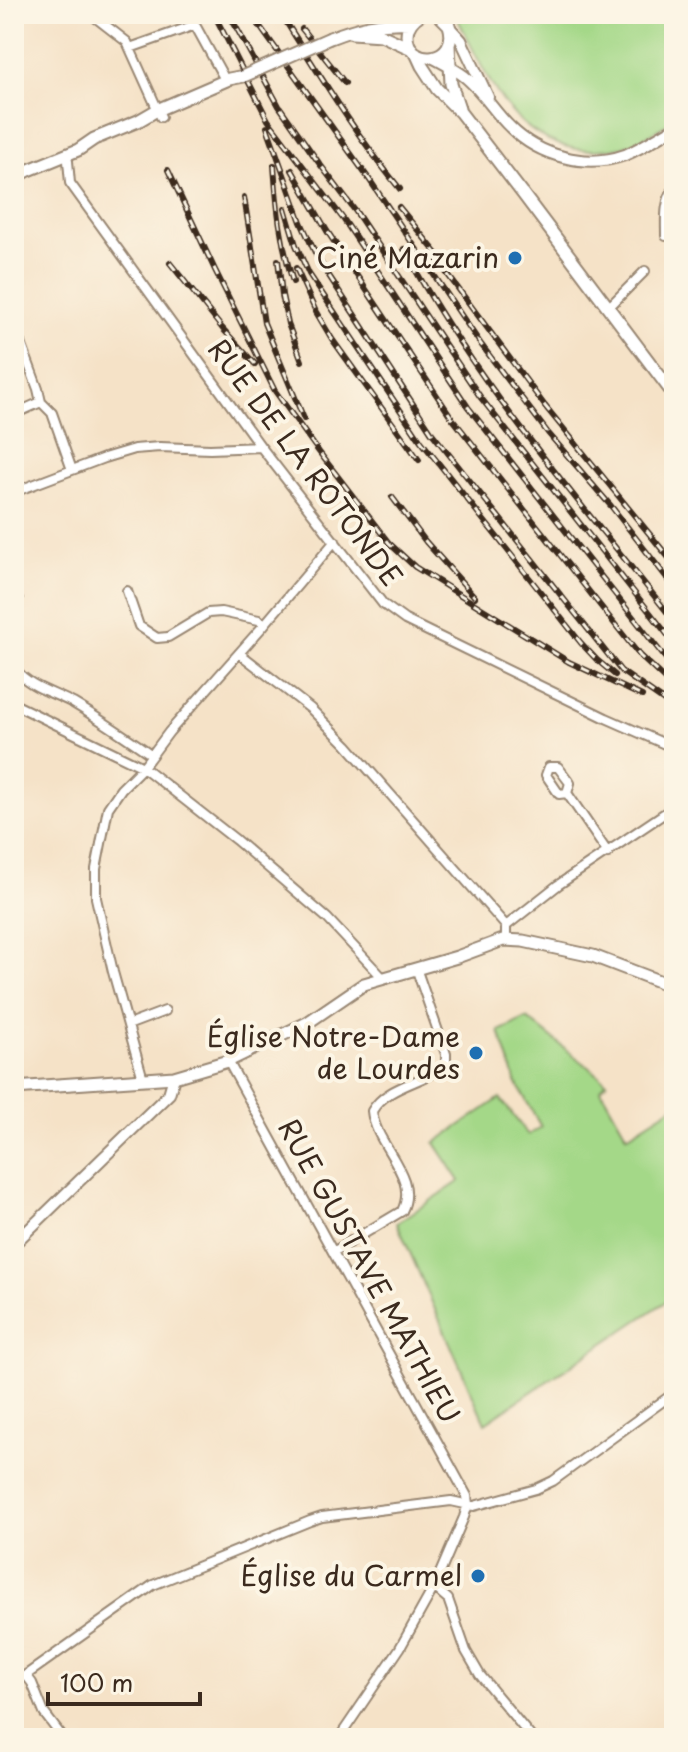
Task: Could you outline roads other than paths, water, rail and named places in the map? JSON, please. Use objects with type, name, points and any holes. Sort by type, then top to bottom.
[{"type":"main road","points":[[17,177],[68,161],[105,138],[138,123],[157,108],[244,76],[344,32],[421,14]]},
{"type":"main road","points":[[344,32],[381,35],[432,57],[445,51],[451,40],[451,29],[441,15]]},
{"type":"main road","points":[[408,19],[407,37],[437,89],[460,112],[674,395]]},
{"type":"main road","points":[[449,45],[451,84],[460,112]]},
{"type":"main road","points":[[157,108],[235,84],[244,76]]},
{"type":"main road","points":[[17,177],[78,150],[94,139],[138,123]]},
{"type":"main road","points":[[14,1088],[174,1077],[228,1061],[307,1023],[364,984],[506,940],[593,956],[674,987]]},
{"type":"street","points":[[91,14],[127,42],[157,108]]},
{"type":"street","points":[[189,14],[223,76],[229,79]]},
{"type":"street","points":[[130,48],[195,25]]},
{"type":"street","points":[[451,29],[461,40],[492,106]]},
{"type":"street","points":[[432,57],[465,77],[510,127],[544,151],[595,161],[626,154],[674,128]]},
{"type":"street","name":"RUE DE LA ROTONDE","points":[[68,161],[70,183],[261,447],[383,604],[405,620],[674,748]]},
{"type":"street","points":[[666,236],[666,210],[674,188]]},
{"type":"street","points":[[609,307],[645,271]]},
{"type":"street","points":[[14,324],[41,402],[52,413],[72,470]]},
{"type":"street","points":[[14,402],[16,413],[41,402]]},
{"type":"street","points":[[14,492],[134,449],[261,447]]},
{"type":"street","points":[[143,1079],[96,898],[96,869],[108,808],[169,732],[335,541]]},
{"type":"street","points":[[127,591],[139,626],[157,638],[168,637],[208,613],[237,615],[259,620],[264,625]]},
{"type":"street","points":[[239,653],[311,709],[347,745],[506,926],[506,940]]},
{"type":"street","points":[[14,668],[23,680],[70,702],[152,755]]},
{"type":"street","points":[[14,704],[143,767],[236,840],[327,918],[383,978]]},
{"type":"street","points":[[567,793],[608,853]]},
{"type":"street","points":[[506,926],[558,885],[672,812]]},
{"type":"street","points":[[333,1252],[402,1211],[407,1201],[402,1176],[376,1129],[372,1111],[388,1095],[438,1071],[446,1064],[446,1054],[416,968]]},
{"type":"street","points":[[128,1025],[165,1011]]},
{"type":"street","name":"RUE GUSTAVE MATHIEU","points":[[228,1061],[466,1493],[468,1504]]},
{"type":"street","points":[[14,1244],[169,1094],[174,1077]]},
{"type":"street","points":[[14,1681],[153,1585],[310,1521],[451,1501],[477,1505],[541,1488],[674,1393]]},
{"type":"street","points":[[339,1738],[400,1648],[434,1587],[468,1504]]},
{"type":"street","points":[[434,1587],[448,1599],[466,1651],[480,1675],[532,1738]]},
{"type":"street","points":[[26,1675],[44,1713],[63,1738]]},
{"type":"railway","points":[[214,14],[268,120],[344,220],[468,407],[674,669]]},
{"type":"railway","points":[[229,14],[279,106],[356,212],[481,398],[674,643]]},
{"type":"railway","points":[[251,14],[369,179],[480,343],[548,433],[611,506],[674,587]]},
{"type":"railway","points":[[281,14],[323,81],[400,189]]},
{"type":"railway","points":[[302,29],[345,83]]},
{"type":"railway","points":[[267,127],[301,222],[318,259],[432,433],[621,671],[674,708]]},
{"type":"railway","points":[[274,165],[280,224],[293,282]]},
{"type":"railway","points":[[168,170],[275,391],[389,543],[415,567],[569,662],[642,696]]},
{"type":"railway","points":[[292,170],[327,231],[452,418],[640,656],[674,688]]},
{"type":"railway","points":[[244,197],[264,323],[304,419]]},
{"type":"railway","points":[[399,207],[447,266]]},
{"type":"railway","points":[[285,208],[309,274],[421,441],[581,643],[615,675]]},
{"type":"railway","points":[[404,249],[432,299],[496,395],[674,621]]},
{"type":"railway","points":[[278,260],[288,324],[302,361]]},
{"type":"railway","points":[[437,260],[545,406],[674,564]]},
{"type":"railway","points":[[170,263],[255,364]]},
{"type":"railway","points":[[296,268],[332,339],[419,460]]},
{"type":"railway","points":[[392,497],[426,542],[475,597]]},
{"type":"place","name":"Ciné Mazarin","points":[[515,258]]},
{"type":"place","name":"Église Notre-Dame de Lourdes","points":[[476,1053]]},
{"type":"place","name":"Église du Carmel","points":[[478,1576]]}]
